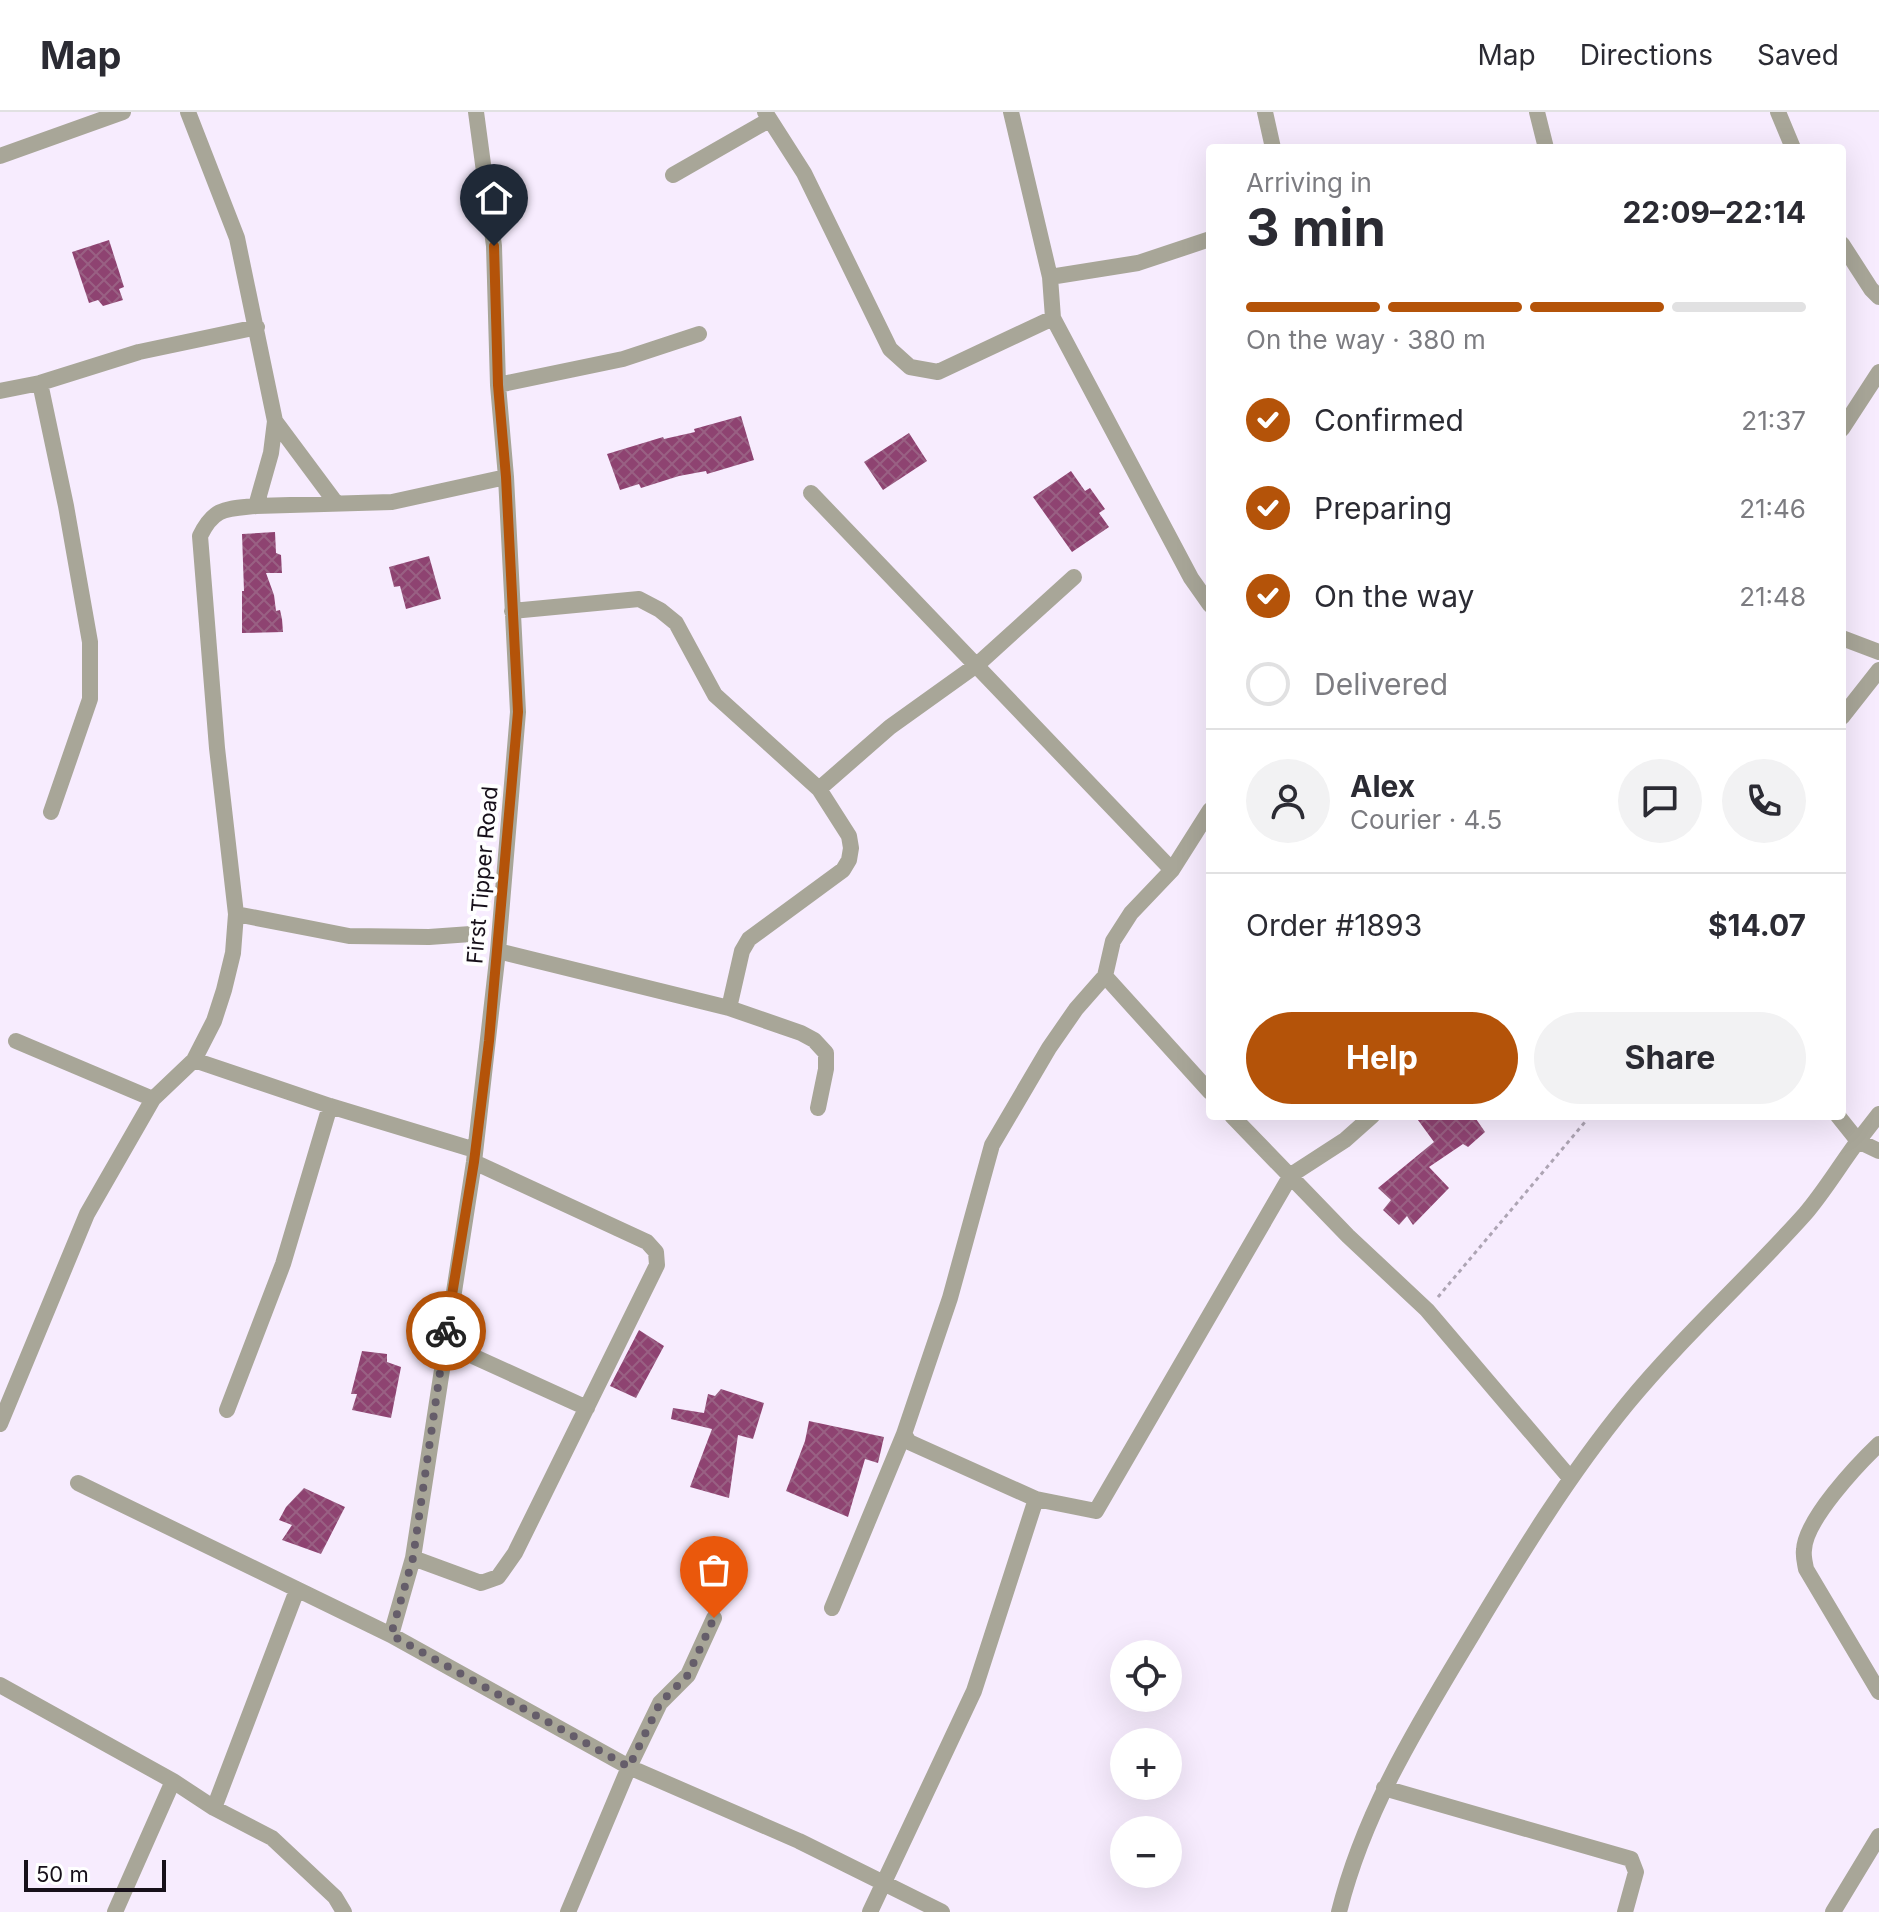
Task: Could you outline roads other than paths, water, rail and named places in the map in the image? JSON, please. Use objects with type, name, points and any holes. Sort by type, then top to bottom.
[{"type":"street","points":[[0,156],[123,112]]},
{"type":"street","points":[[188,112],[237,238],[275,421],[271,453],[256,506]]},
{"type":"street","name":"First Tipper Road","points":[[391,1635],[413,1558],[474,1156],[498,951],[518,712],[498,385],[494,246],[476,112]]},
{"type":"street","points":[[1011,112],[1050,277],[1053,318],[1191,578],[1206,599]]},
{"type":"street","points":[[1265,112],[1272,144]]},
{"type":"street","points":[[1537,112],[1545,144]]},
{"type":"street","points":[[1778,112],[1791,144]]},
{"type":"street","points":[[673,175],[767,116],[804,173],[890,349],[910,367],[938,372],[1053,318]]},
{"type":"street","points":[[1050,277],[1138,263],[1206,240]]},
{"type":"street","points":[[1846,250],[1879,297]]},
{"type":"street","points":[[0,391],[40,383],[139,352],[257,327]]},
{"type":"street","points":[[498,385],[623,359],[699,334]]},
{"type":"street","points":[[1846,423],[1879,372]]},
{"type":"street","points":[[40,383],[90,642],[90,699],[51,812]]},
{"type":"street","points":[[275,421],[336,503]]},
{"type":"street","points":[[0,1424],[87,1214],[153,1099],[194,1060],[214,1021],[233,953],[236,914],[217,748],[200,536],[208,519],[222,509],[392,502],[506,477]]},
{"type":"street","points":[[811,493],[1172,870]]},
{"type":"street","points":[[819,789],[890,727],[978,664],[1074,577]]},
{"type":"street","points":[[512,611],[639,599],[660,610],[676,623],[715,695],[819,789],[849,836],[849,860],[843,870],[749,939],[742,951],[729,1008]]},
{"type":"street","points":[[1846,640],[1879,652]]},
{"type":"street","points":[[1846,708],[1879,670]]},
{"type":"street","points":[[832,1608],[904,1434],[950,1298],[992,1145],[1049,1048],[1076,1009],[1105,976],[1113,941],[1131,913],[1172,870],[1206,820]]},
{"type":"street","points":[[236,914],[349,936],[471,934]]},
{"type":"street","points":[[498,951],[729,1008],[801,1033],[814,1040],[826,1053],[818,1108]]},
{"type":"street","points":[[1105,976],[1206,1088]]},
{"type":"street","points":[[16,1041],[153,1099]]},
{"type":"street","points":[[194,1060],[474,1156],[647,1242],[656,1252],[657,1265],[515,1553],[498,1577],[481,1583],[413,1558]]},
{"type":"street","points":[[227,1410],[283,1264],[330,1106]]},
{"type":"street","points":[[1339,1912],[1348,1877],[1384,1788],[1421,1720],[1570,1478],[1628,1403],[1807,1211],[1879,1114]]},
{"type":"street","points":[[1236,1120],[1348,1236],[1427,1310],[1570,1478]]},
{"type":"street","points":[[904,1434],[909,1442],[1036,1499],[1096,1511],[1291,1175],[1345,1140],[1368,1120]]},
{"type":"street","points":[[1841,1120],[1858,1141],[1879,1151]]},
{"type":"street","points":[[444,1343],[587,1408]]},
{"type":"street","points":[[1879,1444],[1849,1473],[1811,1528],[1803,1549],[1806,1569],[1879,1692]]},
{"type":"street","points":[[78,1483],[391,1635],[629,1767],[799,1841],[942,1912]]},
{"type":"street","points":[[870,1912],[974,1691],[1036,1499]]},
{"type":"street","points":[[214,1808],[297,1590]]},
{"type":"street","points":[[568,1912],[629,1767],[660,1703],[688,1675],[714,1618]]},
{"type":"street","points":[[0,1685],[272,1838],[335,1897],[344,1912]]},
{"type":"street","points":[[115,1912],[173,1781]]},
{"type":"street","points":[[1384,1788],[1631,1859],[1636,1872],[1625,1912]]},
{"type":"street","points":[[1833,1912],[1879,1836]]}]
